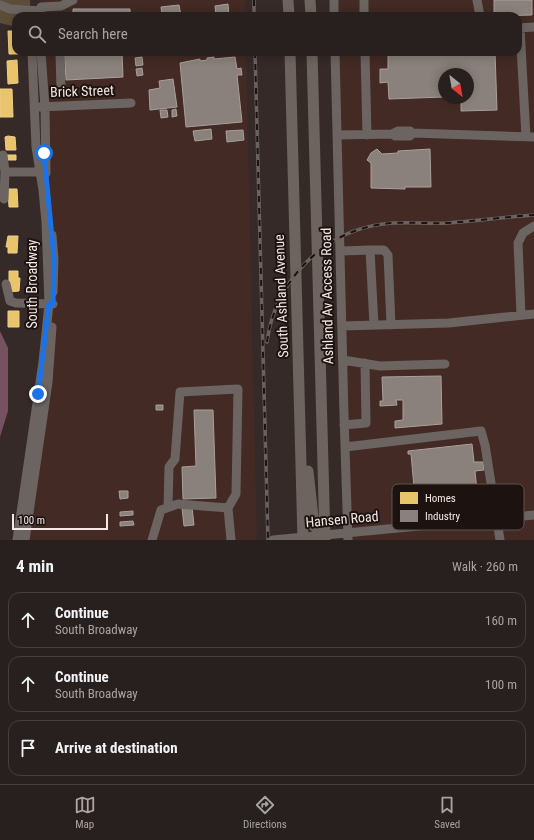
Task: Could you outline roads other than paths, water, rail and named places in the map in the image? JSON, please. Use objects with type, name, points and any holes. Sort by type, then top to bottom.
[{"type":"main road","points":[[288,0],[289,12]]},
{"type":"main road","points":[[310,0],[311,12]]},
{"type":"main road","name":"South Ashland Avenue","points":[[290,56],[304,539]]},
{"type":"main road","points":[[312,56],[325,537]]},
{"type":"main road","points":[[300,437],[306,452],[314,526],[325,537]]},
{"type":"street","points":[[30,0],[30,12]]},
{"type":"street","points":[[41,9],[59,6],[74,0]]},
{"type":"street","points":[[334,0],[334,12]]},
{"type":"street","points":[[364,0],[364,12]]},
{"type":"street","points":[[477,0],[479,12]]},
{"type":"street","points":[[0,5],[25,12]]},
{"type":"street","points":[[59,6],[59,12]]},
{"type":"street","points":[[522,28],[534,27]]},
{"type":"street","name":"South Broadway","points":[[25,540],[48,382],[51,350],[51,304],[54,259],[43,172],[36,147],[33,107],[32,56]]},
{"type":"street","name":"South Broadway","points":[[41,56],[45,107],[43,172]]},
{"type":"street","points":[[60,56],[61,91]]},
{"type":"street","name":"Ashland Av Access Road","points":[[335,56],[348,536]]},
{"type":"street","points":[[365,56],[367,135]]},
{"type":"street","points":[[338,135],[392,134],[395,136],[410,136],[412,133],[530,137],[522,56]]},
{"type":"street","name":"Brick Street","points":[[33,107],[132,103]]},
{"type":"street","points":[[4,154],[4,199]]},
{"type":"street","points":[[5,172],[43,172]]},
{"type":"street","points":[[521,315],[518,243],[523,233],[534,226]]},
{"type":"street","points":[[370,250],[374,325]]},
{"type":"street","points":[[341,251],[384,250],[387,253],[391,324]]},
{"type":"street","points":[[6,284],[10,301],[16,303],[51,304]]},
{"type":"street","name":"South Broadway","points":[[17,540],[51,304]]},
{"type":"street","points":[[342,326],[449,323],[534,314]]},
{"type":"street","points":[[343,360],[380,366],[445,364]]},
{"type":"street","points":[[344,425],[366,423],[365,363]]},
{"type":"street","points":[[168,507],[169,467],[175,458],[180,392],[238,389],[236,494],[228,508],[231,540]]},
{"type":"street","points":[[345,447],[481,431],[485,445],[491,484]]},
{"type":"street","points":[[152,540],[161,510],[168,507],[178,504],[191,504],[228,508]]},
{"type":"street","name":"Hansen Road","points":[[524,517],[534,516]]},
{"type":"street","name":"Hansen Road","points":[[273,540],[348,536],[398,530]]},
{"type":"street","points":[[499,530],[500,540]]},
{"type":"railway","points":[[254,0],[254,12]]},
{"type":"railway","points":[[255,56],[268,540]]},
{"type":"railway","points":[[267,342],[272,320],[280,299],[291,280],[305,264],[322,249],[340,237],[361,229],[383,224],[447,223],[534,215]]}]
